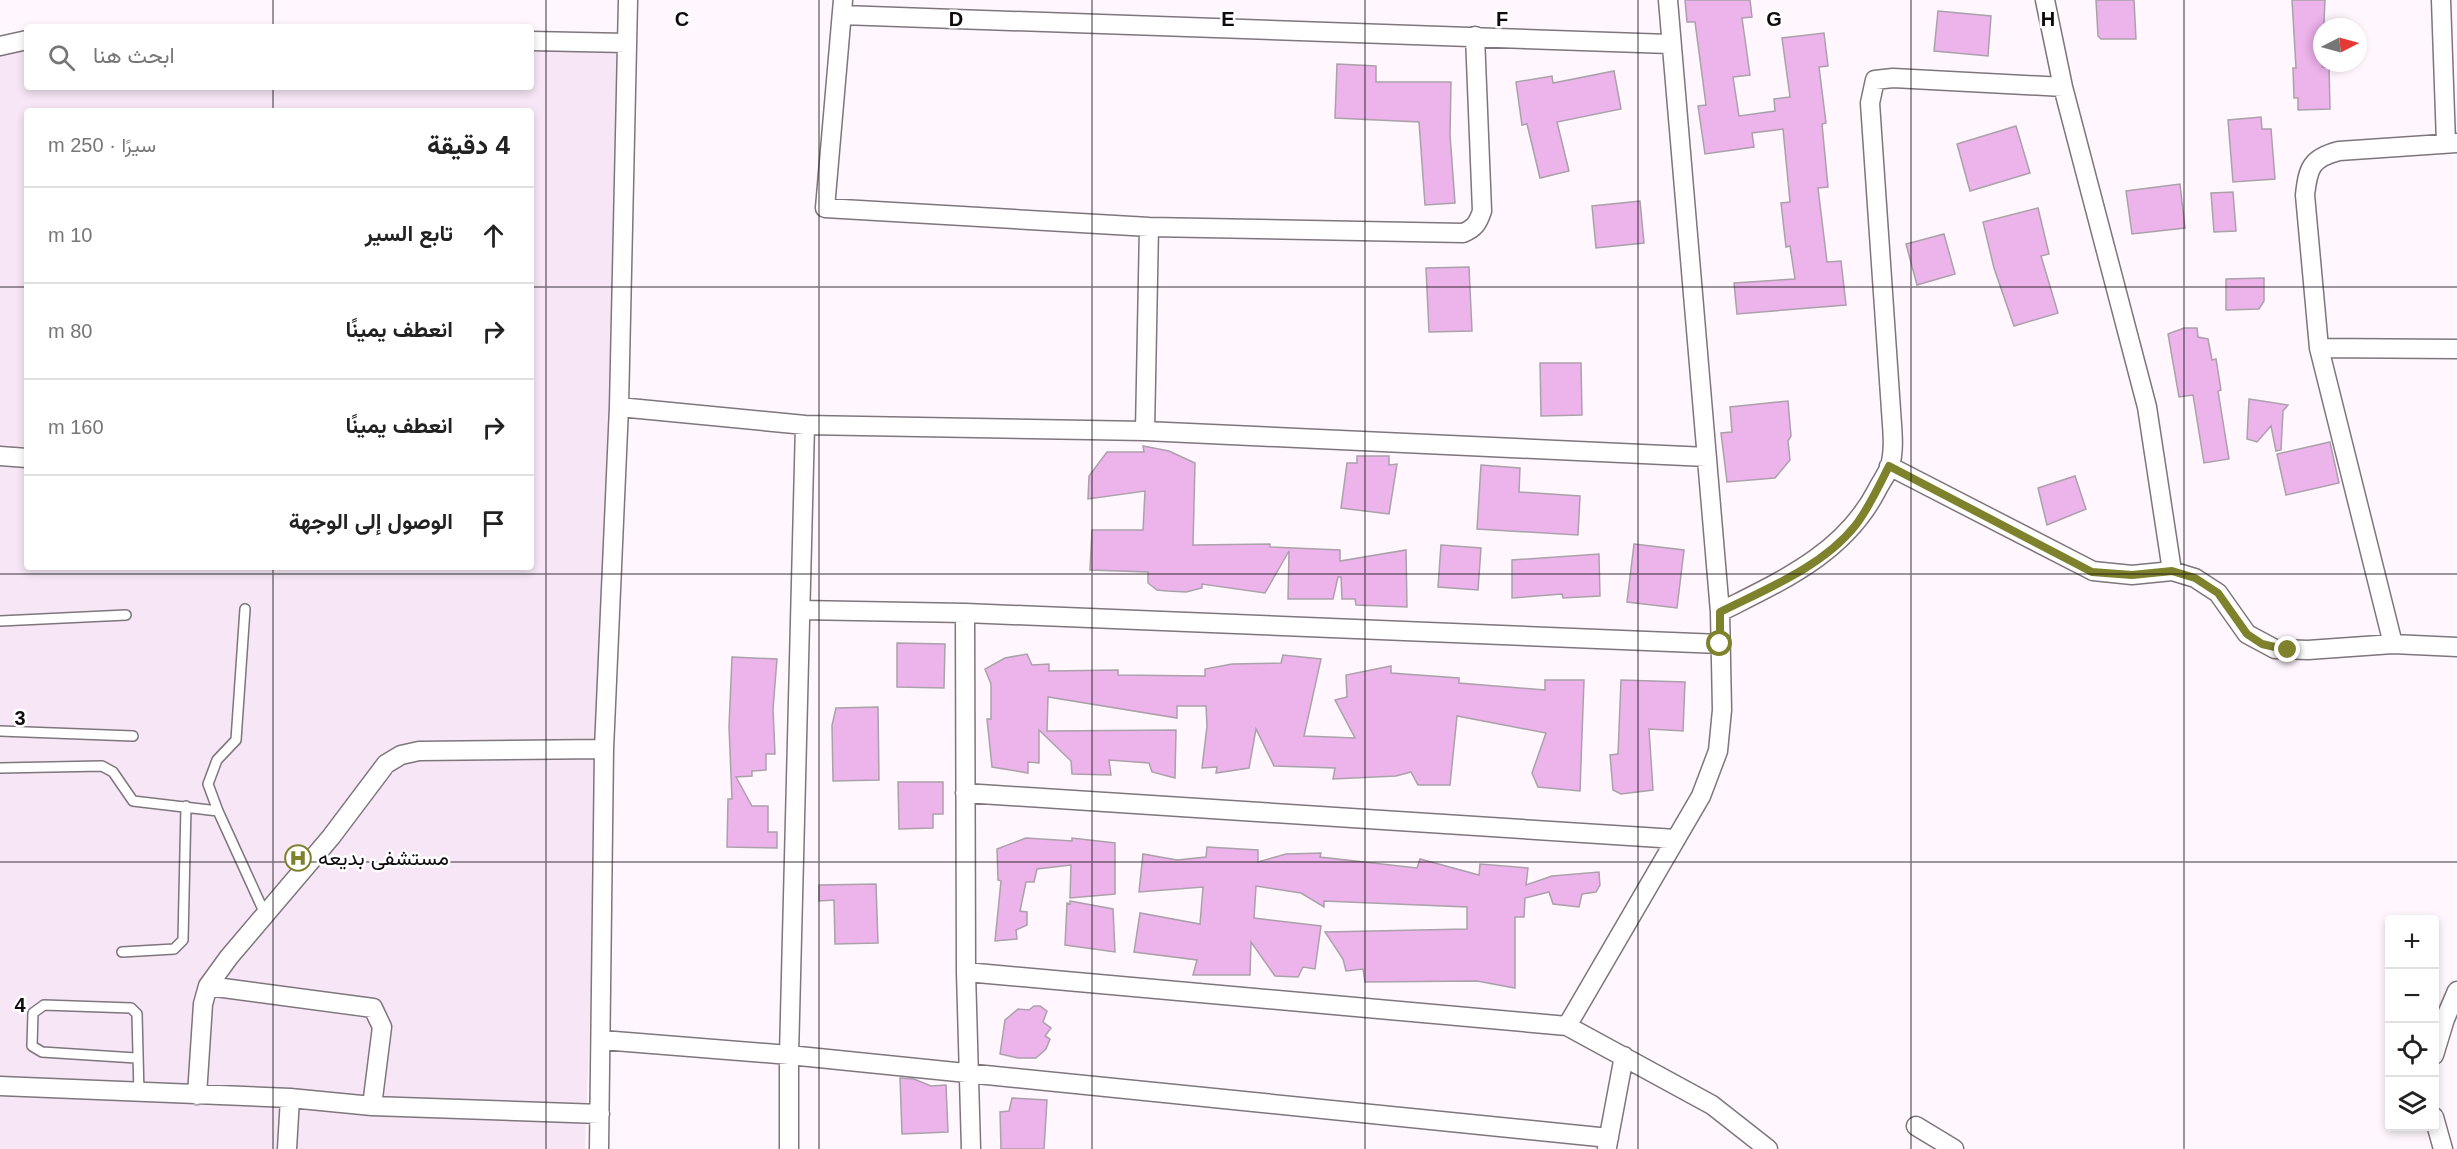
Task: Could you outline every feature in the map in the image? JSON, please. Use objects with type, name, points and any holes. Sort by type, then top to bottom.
[{"type":"street","points":[[599,1149],[604,749],[619,407],[628,0]]},
{"type":"street","points":[[1567,1026],[1701,796],[1718,751],[1722,710],[1720,612],[1668,0]]},
{"type":"street","points":[[2045,0],[2063,87],[2148,407],[2172,571]]},
{"type":"street","points":[[2393,644],[2319,348],[2305,195],[2307,175],[2312,165],[2324,155],[2339,151],[2451,143],[2441,0]]},
{"type":"street","points":[[1475,36],[1482,211],[1478,223],[1472,230],[1452,234],[1149,227],[825,208],[843,7],[1670,44]]},
{"type":"street","points":[[0,46],[24,41]]},
{"type":"street","points":[[534,41],[626,43]]},
{"type":"street","points":[[1720,612],[1787,578],[1831,550],[1854,526],[1889,466],[1893,444],[1892,410],[1870,103],[1875,80],[1893,78],[2063,87]]},
{"type":"street","points":[[1144,431],[1149,227]]},
{"type":"street","points":[[2319,348],[2457,349]]},
{"type":"street","points":[[619,407],[806,425],[1144,431],[1707,457]]},
{"type":"street","points":[[789,1149],[789,1055],[806,425]]},
{"type":"street","points":[[0,456],[24,458]]},
{"type":"street","points":[[1889,466],[2092,572],[2132,575],[2172,571],[2210,585],[2247,634],[2275,649],[2308,650],[2393,644],[2457,647]]},
{"type":"street","points":[[801,610],[965,613],[1720,644]]},
{"type":"street","points":[[965,613],[966,972],[971,1073],[971,1149]]},
{"type":"street","points":[[197,1095],[203,1004],[208,986],[386,764],[401,755],[419,751],[604,749]]},
{"type":"street","points":[[964,793],[1676,839]]},
{"type":"street","points":[[966,972],[1567,1026],[1712,1105],[1768,1149]]},
{"type":"street","points":[[208,986],[373,1008],[382,1027],[372,1106]]},
{"type":"street","points":[[2439,1039],[2457,991]]},
{"type":"street","points":[[602,1040],[971,1073],[1608,1143],[1624,1056]]},
{"type":"street","points":[[0,1086],[139,1094],[290,1098],[372,1106],[600,1114]]},
{"type":"street","points":[[287,1149],[290,1098]]},
{"type":"street","points":[[1916,1126],[1954,1149]]},
{"type":"street","points":[[2438,1131],[2443,1149]]},
{"type":"lane","points":[[245,609],[236,740],[217,760],[208,784],[266,916]]},
{"type":"lane","points":[[0,621],[126,615]]},
{"type":"lane","points":[[0,731],[133,736]]},
{"type":"lane","points":[[0,768],[102,766],[113,772],[133,801],[218,811]]},
{"type":"lane","points":[[122,952],[174,949],[183,940],[186,806]]},
{"type":"lane","points":[[136,1058],[42,1052],[32,1046],[33,1013],[44,1005],[131,1008],[136,1014],[139,1094]]},
{"type":"shaded area","name":"مستشفى بديعه","points":[[534,41],[626,43],[585,1149],[0,1149],[0,53],[24,44],[24,90],[534,90]]},
{"type":"building","points":[[1685,0],[1750,0],[1752,17],[1742,18],[1750,75],[1733,77],[1739,116],[1775,111],[1774,99],[1790,97],[1782,38],[1824,33],[1828,66],[1819,67],[1826,123],[1822,124],[1828,187],[1818,188],[1827,262],[1841,261],[1846,305],[1737,314],[1734,283],[1795,279],[1790,246],[1786,247],[1781,203],[1790,202],[1783,129],[1752,133],[1754,147],[1705,154],[1698,106],[1706,105],[1695,22],[1687,22]]},
{"type":"building","points":[[2096,0],[2134,0],[2136,39],[2101,39],[2098,36]]},
{"type":"building","points":[[2292,0],[2325,0],[2324,18],[2313,18],[2313,72],[2329,72],[2330,109],[2298,110],[2298,98],[2294,98],[2293,68],[2296,68]]},
{"type":"building","points":[[1938,11],[1991,16],[1988,56],[1934,51]]},
{"type":"building","points":[[1337,64],[1376,66],[1376,82],[1451,82],[1450,135],[1455,203],[1425,205],[1419,122],[1335,118]]},
{"type":"building","points":[[1614,71],[1621,109],[1557,122],[1569,171],[1540,178],[1527,124],[1522,125],[1516,82],[1552,76],[1553,83]]},
{"type":"building","points":[[2261,117],[2262,129],[2271,129],[2275,179],[2233,182],[2228,120]]},
{"type":"building","points":[[2016,126],[2030,173],[1970,191],[1957,144]]},
{"type":"building","points":[[2180,184],[2185,228],[2132,234],[2126,191]]},
{"type":"building","points":[[2233,192],[2236,231],[2214,232],[2211,193]]},
{"type":"building","points":[[1640,201],[1644,243],[1596,248],[1592,206]]},
{"type":"building","points":[[2038,208],[2049,254],[2041,256],[2058,313],[2014,326],[1994,268],[1983,222]]},
{"type":"building","points":[[1944,234],[1955,274],[1917,285],[1906,244]]},
{"type":"building","points":[[1469,267],[1472,331],[1429,332],[1426,268]]},
{"type":"building","points":[[2264,278],[2264,301],[2259,309],[2226,310],[2226,279]]},
{"type":"building","points":[[2184,328],[2197,328],[2198,337],[2208,339],[2212,360],[2216,359],[2221,390],[2218,391],[2229,459],[2204,463],[2193,395],[2179,397],[2168,334]]},
{"type":"building","points":[[1540,363],[1581,363],[1582,415],[1541,416]]},
{"type":"building","points":[[2249,399],[2288,405],[2283,411],[2281,450],[2276,451],[2271,426],[2257,442],[2247,439]]},
{"type":"building","points":[[1788,401],[1791,436],[1788,441],[1790,460],[1775,478],[1727,482],[1721,433],[1732,432],[1730,407]]},
{"type":"building","points":[[2330,442],[2339,483],[2286,495],[2277,454]]},
{"type":"building","points":[[1143,446],[1169,451],[1195,463],[1193,545],[1270,544],[1270,547],[1340,550],[1340,561],[1406,550],[1407,607],[1356,605],[1355,599],[1342,599],[1341,577],[1338,577],[1333,599],[1288,599],[1289,551],[1265,593],[1202,584],[1202,588],[1186,592],[1157,590],[1148,583],[1148,572],[1090,570],[1092,530],[1143,530],[1145,491],[1088,499],[1089,476],[1107,452],[1144,452]]},
{"type":"building","points":[[1357,456],[1389,456],[1389,465],[1397,464],[1389,514],[1341,508],[1347,463],[1357,463]]},
{"type":"building","points":[[1481,465],[1520,468],[1519,492],[1580,496],[1578,535],[1477,529]]},
{"type":"building","points":[[2075,476],[2086,509],[2047,525],[2038,488]]},
{"type":"building","points":[[1634,544],[1684,550],[1677,608],[1627,602]]},
{"type":"building","points":[[1441,545],[1481,548],[1478,590],[1438,587]]},
{"type":"building","points":[[1599,554],[1600,596],[1563,598],[1562,594],[1512,598],[1512,560]]},
{"type":"building","points":[[897,643],[945,644],[944,688],[897,687]]},
{"type":"building","points":[[1027,654],[1032,665],[1049,664],[1049,671],[1118,670],[1118,675],[1205,676],[1205,669],[1232,664],[1281,663],[1283,655],[1321,659],[1304,736],[1355,738],[1335,700],[1347,697],[1346,675],[1391,666],[1391,673],[1459,678],[1459,683],[1545,690],[1545,680],[1584,680],[1580,791],[1538,787],[1532,773],[1546,733],[1457,716],[1450,785],[1418,785],[1411,772],[1396,776],[1333,779],[1335,768],[1274,766],[1256,729],[1249,768],[1216,773],[1217,767],[1202,768],[1207,726],[1206,706],[1177,706],[1177,718],[1048,697],[1047,731],[1176,730],[1175,778],[1152,772],[1149,763],[1109,760],[1111,775],[1072,774],[1071,761],[1039,730],[1039,763],[1028,762],[1028,773],[992,767],[987,719],[991,719],[991,684],[985,669],[1005,658]]},
{"type":"building","points":[[732,657],[777,659],[773,709],[775,754],[766,754],[766,770],[752,771],[752,776],[736,777],[752,806],[768,806],[768,832],[777,832],[777,848],[727,847],[728,799],[732,799],[729,727]]},
{"type":"building","points":[[1621,680],[1685,682],[1683,731],[1649,729],[1653,790],[1621,794],[1613,790],[1610,755],[1618,754]]},
{"type":"building","points":[[878,707],[879,780],[833,781],[832,725],[836,708]]},
{"type":"building","points":[[898,782],[943,782],[943,814],[933,814],[933,828],[899,829]]},
{"type":"building","points":[[1026,838],[1072,841],[1072,838],[1115,843],[1115,894],[1070,898],[1071,865],[1037,869],[1034,882],[1026,882],[1020,911],[1027,912],[1027,925],[1016,930],[1017,939],[995,941],[1001,881],[998,880],[997,849]]},
{"type":"building","points":[[1207,847],[1258,850],[1258,862],[1286,854],[1321,853],[1320,857],[1417,868],[1420,859],[1479,875],[1480,864],[1528,868],[1526,885],[1552,876],[1599,872],[1600,885],[1596,892],[1582,894],[1579,907],[1553,904],[1549,892],[1525,898],[1524,917],[1515,917],[1515,988],[1477,981],[1365,982],[1363,969],[1346,971],[1343,959],[1325,932],[1467,929],[1467,907],[1324,901],[1324,907],[1301,893],[1256,886],[1254,918],[1321,926],[1315,969],[1303,967],[1298,977],[1275,976],[1251,942],[1250,975],[1193,975],[1197,960],[1134,952],[1140,913],[1200,924],[1203,887],[1139,892],[1143,854],[1177,860],[1206,857]]},
{"type":"building","points":[[876,884],[878,943],[835,944],[834,900],[819,901],[819,885]]},
{"type":"building","points":[[1070,901],[1113,909],[1115,952],[1065,945],[1067,903],[1070,904]]},
{"type":"building","points":[[1034,1006],[1040,1006],[1047,1011],[1043,1022],[1051,1028],[1045,1036],[1050,1039],[1046,1049],[1036,1058],[1018,1058],[1000,1054],[1005,1020],[1018,1009],[1029,1010]]},
{"type":"building","points":[[900,1078],[914,1079],[931,1086],[946,1085],[948,1132],[902,1134]]},
{"type":"building","points":[[1012,1098],[1047,1100],[1044,1149],[1001,1149],[1000,1112],[1009,1111]]},
{"type":"place","name":"مستشفى بديعه","points":[[298,858]]},
{"type":"route","points":[[1720,644],[1720,612],[1805,567],[1831,550],[1854,526],[1872,501],[1889,466],[2092,572],[2132,575],[2172,571],[2195,578],[2210,585],[2218,593],[2247,634],[2262,644],[2275,649],[2288,650]]}]
